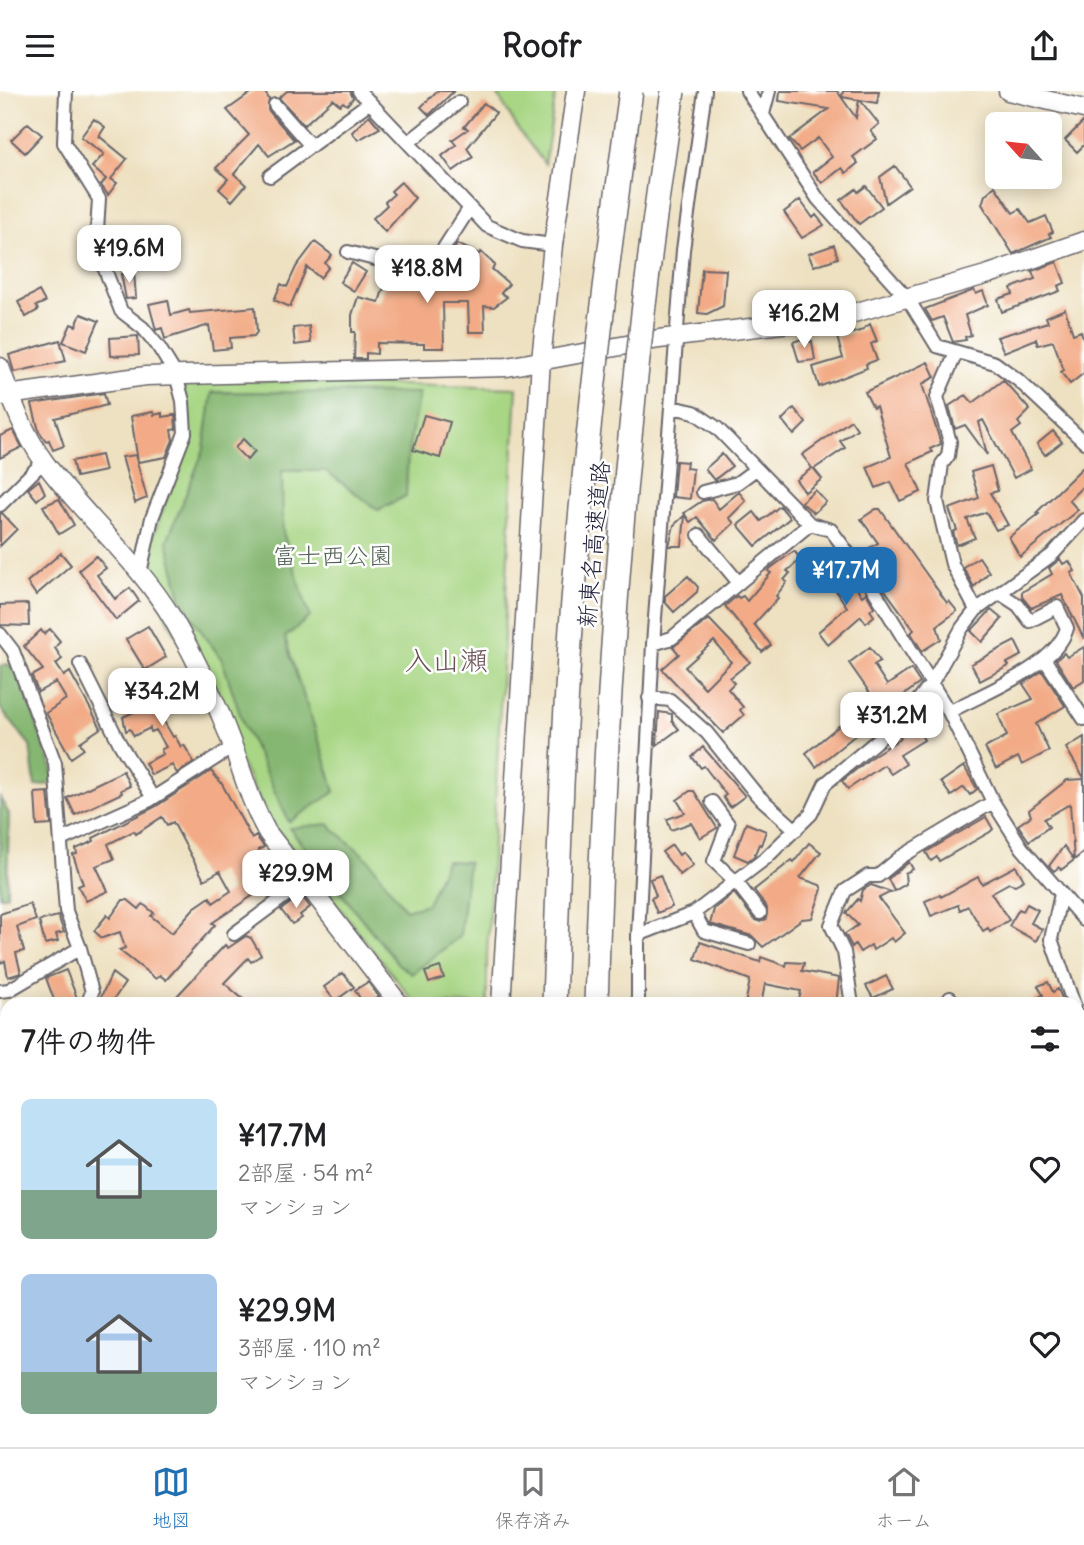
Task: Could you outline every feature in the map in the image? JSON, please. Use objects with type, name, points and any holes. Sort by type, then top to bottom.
[{"type":"highway","name":"新東名高速道路","points":[[554,997],[559,830],[571,627],[593,395],[631,91]]},
{"type":"highway","name":"新東名高速道路","points":[[596,997],[608,697],[623,495],[673,91]]},
{"type":"street","points":[[66,91],[64,143],[99,199],[96,246],[121,311],[151,337],[176,375],[186,433],[152,518],[140,573]]},
{"type":"street","points":[[359,91],[469,209],[502,235],[553,245]]},
{"type":"street","points":[[501,997],[541,361],[553,245],[576,91]]},
{"type":"street","points":[[638,997],[638,935],[649,698],[683,250],[705,91]]},
{"type":"street","points":[[747,91],[818,199],[908,299],[937,346],[995,363],[1018,380],[1084,442]]},
{"type":"street","points":[[763,114],[769,91]]},
{"type":"street","points":[[1008,91],[1084,109]]},
{"type":"street","points":[[270,176],[370,102]]},
{"type":"street","points":[[409,142],[459,102]]},
{"type":"street","points":[[275,105],[311,146]]},
{"type":"street","points":[[348,252],[428,273],[469,209]]},
{"type":"street","points":[[5,395],[104,380],[176,375],[466,369],[541,361],[659,339],[828,319],[908,299],[1084,241]]},
{"type":"street","points":[[956,353],[937,397],[950,442],[942,464],[937,501],[951,564],[976,610]]},
{"type":"street","points":[[0,367],[5,395],[44,461],[140,573],[173,619],[233,747],[253,807],[304,882],[394,997]]},
{"type":"street","points":[[672,407],[694,412],[717,428],[810,524],[831,530],[903,633],[948,712],[993,803],[1022,848],[1084,921]]},
{"type":"street","points":[[0,505],[44,461]]},
{"type":"street","points":[[703,492],[737,483],[756,469]]},
{"type":"street","points":[[638,935],[694,913],[737,883],[796,830],[811,814],[825,784],[904,718],[932,684],[962,628],[976,610],[1052,555],[1084,520]]},
{"type":"street","points":[[653,644],[672,638],[810,524]]},
{"type":"street","points":[[699,535],[739,583]]},
{"type":"street","points":[[948,712],[1045,660],[1063,641],[1067,628],[1057,607],[1030,621],[1018,605],[1000,594]]},
{"type":"street","points":[[0,634],[13,651],[55,763],[63,839],[66,911],[80,948],[92,992],[90,997]]},
{"type":"street","points":[[1045,660],[1084,719]]},
{"type":"street","points":[[80,664],[120,744],[153,798]]},
{"type":"street","points":[[649,698],[670,701],[707,733],[757,795],[796,830]]},
{"type":"street","points":[[63,839],[153,798],[233,747]]},
{"type":"street","points":[[712,802],[728,824],[714,861],[737,883],[760,913]]},
{"type":"street","points":[[851,997],[844,952],[831,925],[845,891],[867,876],[878,876],[901,857],[993,803]]},
{"type":"street","points":[[234,934],[304,882]]},
{"type":"street","points":[[1061,894],[1052,939],[1071,997]]},
{"type":"street","points":[[694,913],[704,931],[749,944]]},
{"type":"street","points":[[0,991],[9,990],[80,948]]},
{"type":"green space","points":[[493,91],[556,91],[545,164],[520,132]]},
{"type":"green space","name":"富士西公園","points":[[182,379],[517,388],[487,954],[487,997],[410,997],[270,821],[142,568],[189,436]]},
{"type":"green space","points":[[212,392],[419,393],[408,452],[406,496],[378,510],[326,471],[282,471],[283,532],[310,617],[285,637],[335,792],[289,822],[244,726],[222,660],[183,605],[167,541],[204,449]]},
{"type":"green space","points":[[7,664],[18,669],[57,783],[35,786],[30,745],[0,708],[0,666]]},
{"type":"green space","points":[[0,798],[9,814],[7,895],[0,897]]},
{"type":"green space","points":[[328,824],[369,860],[406,910],[427,904],[446,861],[468,862],[460,936],[412,974],[398,964],[289,828]]},
{"type":"building","points":[[254,91],[264,91],[269,99],[268,110],[294,140],[269,156],[259,144],[234,174],[246,185],[232,201],[219,189],[228,179],[216,168],[249,135],[227,110]]},
{"type":"building","points":[[287,91],[350,91],[353,98],[347,105],[343,102],[340,105],[333,99],[304,125],[279,98]]},
{"type":"building","points":[[437,91],[454,91],[429,115],[421,107]]},
{"type":"building","points":[[780,91],[837,91],[856,118],[859,100],[842,97],[843,91],[879,91],[877,103],[860,100],[879,124],[871,131],[877,139],[853,157],[858,163],[846,173],[842,168],[822,183],[813,172],[832,157],[818,138],[800,151],[789,139],[829,109],[779,101]]},
{"type":"building","points":[[484,103],[496,113],[467,148],[473,157],[453,171],[442,156],[456,145],[452,140],[468,129],[464,127]]},
{"type":"building","points":[[369,115],[380,128],[358,140],[352,132]]},
{"type":"building","points":[[94,119],[105,127],[99,136],[127,159],[111,179],[117,183],[108,195],[101,185],[106,179],[92,167],[104,154],[81,137]]},
{"type":"building","points":[[1084,121],[1084,145],[1077,152],[1065,140]]},
{"type":"building","points":[[28,123],[42,135],[25,153],[11,140]]},
{"type":"building","points":[[895,166],[910,186],[886,203],[880,177]]},
{"type":"building","points":[[401,182],[415,198],[385,232],[373,218],[387,205],[385,202],[394,194],[391,191]]},
{"type":"building","points":[[866,186],[882,207],[859,224],[841,200],[856,189],[858,192]]},
{"type":"building","points":[[992,189],[997,189],[1013,213],[1020,209],[1030,223],[1046,216],[1053,232],[1049,234],[1051,237],[1013,254],[982,204],[985,195]]},
{"type":"building","points":[[800,200],[813,218],[816,215],[824,225],[802,238],[784,212]]},
{"type":"building","points":[[315,242],[332,255],[325,263],[329,267],[320,278],[307,267],[290,307],[274,300],[281,284],[287,287],[296,267]]},
{"type":"building","points":[[457,244],[479,254],[481,252],[495,265],[492,269],[509,284],[501,293],[507,297],[494,307],[484,306],[485,332],[469,332],[468,303],[443,303],[444,348],[424,348],[424,344],[377,343],[377,354],[366,353],[366,359],[354,359],[355,332],[352,332],[352,315],[358,297],[379,302],[389,272],[410,277],[407,284],[435,288],[435,279],[438,279]]},
{"type":"building","points":[[834,245],[838,258],[814,266],[808,254]]},
{"type":"building","points":[[1057,262],[1065,283],[1058,286],[1060,291],[1002,312],[998,299],[1013,294],[1011,288],[1035,279],[1032,271]]},
{"type":"building","points":[[352,263],[366,272],[354,291],[340,282]]},
{"type":"building","points":[[702,269],[726,270],[723,306],[707,314],[698,313]]},
{"type":"building","points":[[134,272],[136,298],[126,299],[121,274]]},
{"type":"building","points":[[974,290],[976,294],[983,291],[988,305],[965,315],[971,335],[965,337],[966,340],[953,342],[943,317],[932,321],[925,309]]},
{"type":"building","points":[[39,291],[45,302],[36,306],[38,310],[26,317],[18,302]]},
{"type":"building","points":[[168,300],[171,315],[189,310],[190,313],[255,307],[257,332],[254,336],[230,338],[231,348],[213,350],[209,325],[165,339],[162,328],[156,330],[149,304]]},
{"type":"building","points":[[1065,309],[1073,334],[1081,331],[1084,341],[1084,373],[1070,384],[1061,372],[1064,370],[1053,341],[1038,345],[1036,339],[1004,352],[997,337],[1048,322],[1046,317]]},
{"type":"building","points":[[81,314],[99,321],[86,351],[63,342],[71,324],[76,326]]},
{"type":"building","points":[[870,324],[877,341],[871,344],[877,360],[866,364],[867,368],[819,387],[813,367],[843,358],[837,337],[860,331]]},
{"type":"building","points":[[309,326],[311,343],[295,345],[293,328]]},
{"type":"building","points":[[138,336],[139,355],[111,356],[110,338]]},
{"type":"building","points":[[807,337],[809,342],[812,341],[815,360],[799,362],[793,342]]},
{"type":"building","points":[[60,340],[66,361],[14,372],[9,355]]},
{"type":"building","points":[[928,362],[935,377],[922,384],[941,444],[930,449],[932,452],[908,463],[921,492],[900,501],[891,482],[876,488],[867,467],[891,457],[876,406],[873,408],[865,392]]},
{"type":"building","points":[[1003,380],[1030,410],[1018,422],[1021,426],[1012,433],[1031,469],[1014,478],[983,420],[979,422],[987,455],[965,425],[955,429],[949,406],[966,395],[973,403]]},
{"type":"building","points":[[104,393],[107,405],[55,418],[64,446],[53,450],[49,440],[46,441],[39,431],[32,404]]},
{"type":"building","points":[[794,408],[806,423],[794,435],[782,420]]},
{"type":"building","points":[[153,412],[154,415],[162,413],[162,417],[175,415],[176,429],[171,430],[173,440],[166,457],[138,462],[131,416]]},
{"type":"building","points":[[424,415],[450,422],[440,458],[413,450]]},
{"type":"building","points":[[851,420],[857,429],[840,441],[845,448],[814,469],[822,479],[805,492],[796,480],[812,468],[802,455]]},
{"type":"building","points":[[13,430],[22,447],[0,458],[0,436]]},
{"type":"building","points":[[1053,431],[1062,442],[1045,455],[1037,444]]},
{"type":"building","points":[[243,439],[255,451],[247,460],[235,448]]},
{"type":"building","points":[[722,454],[732,466],[714,480],[705,469]]},
{"type":"building","points":[[101,455],[105,471],[76,477],[72,461]]},
{"type":"building","points":[[135,455],[147,498],[135,503],[122,457]]},
{"type":"building","points":[[676,461],[687,462],[686,468],[693,469],[690,499],[673,497]]},
{"type":"building","points":[[991,466],[998,491],[990,493],[1008,525],[996,530],[986,512],[967,519],[975,538],[957,545],[953,532],[957,530],[949,509],[979,498],[971,472]]},
{"type":"building","points":[[1084,466],[1084,485],[1069,500],[1078,510],[1020,557],[1009,537],[1039,514],[1037,512]]},
{"type":"building","points":[[39,480],[45,493],[37,500],[28,489]]},
{"type":"building","points":[[815,490],[826,502],[814,513],[801,502]]},
{"type":"building","points":[[739,492],[746,501],[729,518],[734,523],[716,540],[697,517],[690,522],[684,513],[702,501],[712,499],[719,509]]},
{"type":"building","points":[[59,499],[74,525],[59,534],[43,506]]},
{"type":"building","points":[[780,506],[790,518],[756,546],[738,525],[754,512],[761,521]]},
{"type":"building","points":[[880,509],[947,603],[949,601],[957,611],[937,626],[941,639],[922,651],[911,633],[914,630],[880,583],[889,578],[869,548],[878,543],[861,519]]},
{"type":"building","points":[[0,514],[17,529],[0,546]]},
{"type":"building","points":[[685,515],[682,546],[669,546],[674,525]]},
{"type":"building","points":[[794,551],[801,559],[787,571],[790,573],[784,580],[787,582],[776,596],[778,598],[754,624],[771,645],[762,652],[725,606],[737,596],[743,596],[747,601],[771,573],[768,571]]},
{"type":"building","points":[[61,553],[71,565],[36,595],[27,582]]},
{"type":"building","points":[[96,556],[106,568],[97,575],[115,599],[130,588],[139,601],[116,620],[79,570]]},
{"type":"building","points":[[979,557],[989,572],[974,587],[963,567]]},
{"type":"building","points":[[1060,559],[1063,564],[1069,561],[1075,571],[1071,573],[1084,598],[1084,639],[1062,595],[1031,608],[1022,597],[1022,592],[1052,574],[1049,568]]},
{"type":"building","points":[[842,567],[862,596],[866,593],[874,607],[870,610],[874,616],[866,623],[861,616],[828,645],[818,632],[847,607],[827,577]]},
{"type":"building","points":[[688,576],[698,587],[697,592],[674,612],[665,602],[665,596]]},
{"type":"building","points":[[28,604],[29,626],[0,625],[0,605]]},
{"type":"building","points":[[991,610],[1002,619],[982,642],[971,631]]},
{"type":"building","points":[[709,619],[750,662],[730,678],[734,683],[728,689],[743,707],[740,710],[744,715],[723,733],[662,669],[679,654],[673,647]],"holes":[[[714,641],[731,662],[705,688],[685,667]]]},
{"type":"building","points":[[148,626],[166,657],[145,670],[126,639]]},
{"type":"building","points":[[50,629],[60,641],[55,648],[62,659],[56,664],[64,676],[70,672],[101,728],[80,742],[84,749],[71,758],[46,713],[66,699],[56,682],[38,692],[32,676],[43,670],[24,646],[41,630],[44,634]]},
{"type":"building","points":[[1015,641],[1022,655],[1007,663],[1009,666],[980,681],[971,664]]},
{"type":"building","points":[[870,647],[880,661],[874,665],[887,685],[911,669],[920,683],[861,727],[863,729],[816,767],[806,753],[846,720],[844,717],[872,696],[849,663]]},
{"type":"building","points":[[1084,647],[1084,680],[1073,687],[1056,660],[1064,653],[1067,657]]},
{"type":"building","points":[[1042,671],[1065,706],[1036,724],[1049,751],[1022,765],[1018,757],[996,769],[985,748],[1007,736],[998,714],[1033,699],[1023,684]]},
{"type":"building","points":[[180,678],[190,696],[159,713],[173,737],[175,736],[181,747],[184,745],[194,762],[177,773],[172,765],[151,775],[145,763],[163,754],[161,750],[166,747],[156,730],[151,732],[150,728],[134,736],[130,729],[126,731],[123,717],[161,699],[157,691]]},
{"type":"building","points":[[659,712],[672,714],[672,721],[679,729],[657,745]]},
{"type":"building","points":[[924,712],[934,727],[921,735],[924,740],[900,755],[906,764],[891,774],[884,765],[848,789],[842,781],[874,755],[901,738],[899,734]]},
{"type":"building","points":[[1084,737],[1084,778],[1066,748]]},
{"type":"building","points":[[703,747],[745,796],[730,807],[723,797],[726,795],[704,766],[701,768],[692,757]]},
{"type":"building","points":[[964,766],[977,789],[970,795],[964,787],[951,796],[941,782]]},
{"type":"building","points":[[123,771],[130,786],[121,790],[122,793],[75,815],[67,798]]},
{"type":"building","points":[[211,771],[222,784],[252,839],[256,836],[264,847],[258,850],[269,869],[273,866],[287,884],[270,896],[264,888],[212,923],[215,925],[166,980],[160,975],[156,979],[119,950],[125,948],[120,932],[102,938],[94,931],[107,915],[110,918],[123,900],[128,900],[139,909],[143,904],[154,913],[151,916],[172,933],[194,908],[210,897],[213,903],[231,891],[220,871],[204,880],[173,822],[167,825],[162,817],[136,834],[134,831],[108,844],[114,859],[96,866],[108,891],[86,901],[78,886],[83,884],[73,855],[77,854],[76,849],[94,841],[93,838],[155,807]]},
{"type":"building","points":[[1084,779],[1084,852],[1074,860],[1070,804],[1044,819],[1049,827],[1029,841],[1018,825],[1031,816],[1029,810],[1067,780]]},
{"type":"building","points":[[694,791],[717,828],[700,838],[691,823],[671,830],[667,819],[685,813],[677,800]]},
{"type":"building","points":[[48,792],[51,825],[37,826],[35,793]]},
{"type":"building","points":[[986,817],[993,829],[990,832],[939,861],[937,857],[931,861],[926,852]]},
{"type":"building","points":[[746,823],[766,831],[761,845],[759,844],[754,856],[748,861],[734,855]]},
{"type":"building","points":[[809,843],[821,852],[800,878],[820,885],[822,889],[812,918],[802,919],[763,947],[752,936],[710,924],[714,909],[734,893],[754,919],[760,922],[766,919],[767,908],[754,890],[792,860],[794,862]]},
{"type":"building","points":[[672,845],[679,855],[683,852],[693,865],[680,875],[662,852]]},
{"type":"building","points":[[1064,846],[1074,860],[1061,870],[1059,867],[1054,871],[1049,866]]},
{"type":"building","points":[[909,862],[913,869],[905,873],[906,884],[894,891],[888,879]]},
{"type":"building","points":[[1016,866],[1024,880],[1015,885],[1009,883],[991,893],[1009,920],[990,932],[988,928],[983,931],[968,906],[960,910],[958,905],[931,916],[925,901],[940,895],[941,897],[978,877],[982,884]]},
{"type":"building","points":[[660,875],[672,907],[657,913],[651,898],[656,896],[650,879]]},
{"type":"building","points":[[871,885],[891,892],[879,898],[905,933],[894,942],[891,938],[873,950],[871,945],[860,952],[855,944],[852,947],[845,934],[858,925],[846,913],[858,899],[860,901],[863,890]]},
{"type":"building","points":[[301,895],[310,907],[300,915],[302,918],[292,924],[281,910]]},
{"type":"building","points":[[30,904],[36,920],[17,927],[24,951],[16,953],[21,973],[8,977],[5,961],[0,963],[0,914]]},
{"type":"building","points":[[1027,904],[1038,910],[1031,923],[1042,929],[1036,941],[1009,926],[1019,909],[1023,911]]},
{"type":"building","points":[[58,916],[64,932],[56,934],[58,941],[45,944],[39,921]]},
{"type":"building","points":[[246,936],[251,938],[261,955],[251,962],[248,958],[224,983],[241,997],[176,997],[225,945],[228,948]]},
{"type":"building","points":[[700,942],[760,962],[761,957],[786,966],[787,962],[804,963],[802,971],[839,978],[837,997],[800,997],[801,991],[765,984],[763,997],[747,997],[750,980],[695,959]]},
{"type":"building","points":[[440,967],[444,978],[429,983],[425,972]]},
{"type":"building","points":[[66,970],[77,997],[53,997],[46,978]]},
{"type":"building","points":[[112,973],[125,983],[115,997],[101,997]]},
{"type":"building","points":[[343,973],[354,987],[340,997],[332,997],[324,987]]},
{"type":"building","points":[[886,976],[893,989],[872,997],[866,986]]},
{"type":"building","points":[[368,982],[379,997],[359,997],[355,990]]},
{"type":"building","points":[[1048,982],[1053,992],[1058,989],[1062,997],[1039,997],[1043,995],[1038,986]]},
{"type":"district","name":"入山瀬","points":[[446,660]]}]
